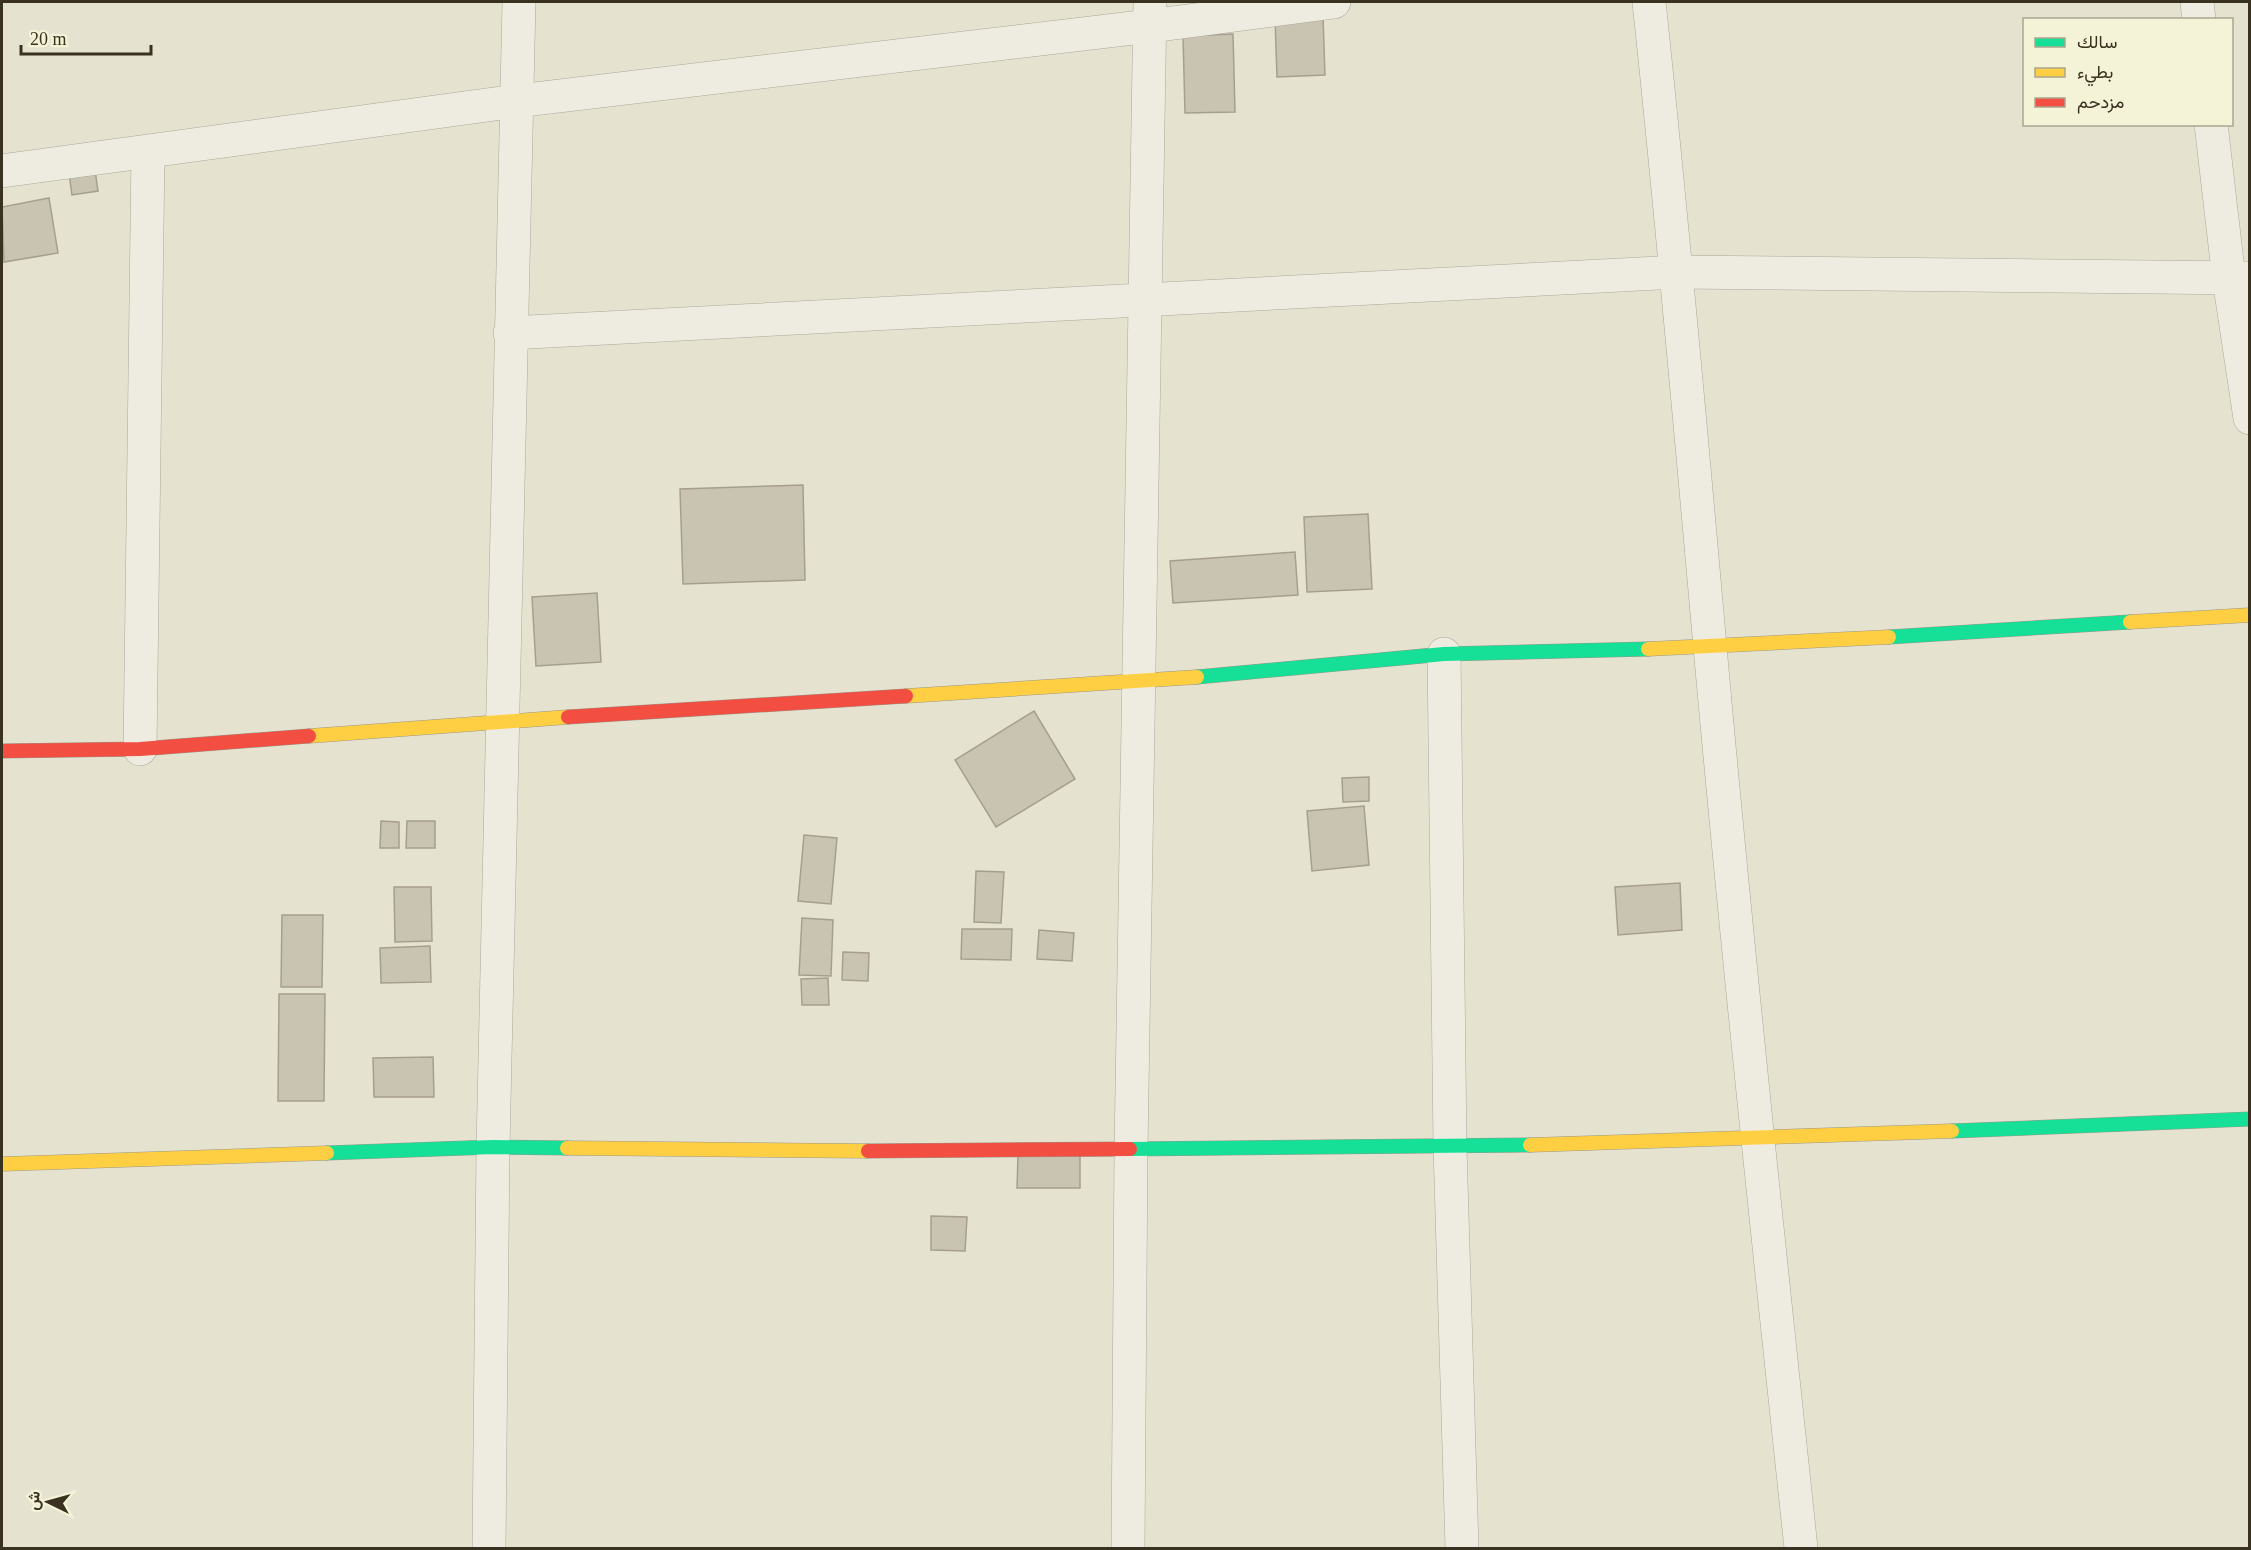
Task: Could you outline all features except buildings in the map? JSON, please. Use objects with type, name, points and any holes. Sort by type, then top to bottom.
[{"type":"street","points":[[489,1548],[493,1147],[519,2]]},
{"type":"street","points":[[2,171],[1150,14],[1334,2]]},
{"type":"street","points":[[1649,2],[1678,272],[1710,648],[1758,1139],[1801,1548]]},
{"type":"street","points":[[2197,2],[2199,18]]},
{"type":"street","points":[[1128,1548],[1131,1150],[1141,682],[1150,14]]},
{"type":"street","points":[[2211,126],[2239,279],[2250,418]]},
{"type":"street","points":[[140,749],[148,152]]},
{"type":"street","points":[[510,333],[1678,272],[2239,279]]},
{"type":"street","points":[[2,751],[140,749],[502,721],[1141,682],[1444,654],[1710,648],[2250,615]]},
{"type":"street","points":[[1444,654],[1450,1147],[1462,1548]]},
{"type":"street","points":[[2,1164],[493,1147],[833,1151],[1450,1147],[1758,1139],[2250,1119]]},
{"type":"traffic: fast","points":[[1889,637],[2130,622]]},
{"type":"traffic: fast","points":[[1197,677],[1444,654],[1648,649]]},
{"type":"traffic: fast","points":[[1952,1131],[2250,1119]]},
{"type":"traffic: fast","points":[[1130,1149],[1530,1145]]},
{"type":"traffic: fast","points":[[327,1153],[493,1147],[567,1148]]},
{"type":"traffic: slow","points":[[2130,622],[2250,615]]},
{"type":"traffic: slow","points":[[1648,649],[1889,637]]},
{"type":"traffic: slow","points":[[906,696],[1197,677]]},
{"type":"traffic: slow","points":[[309,736],[568,717]]},
{"type":"traffic: slow","points":[[1530,1145],[1952,1131]]},
{"type":"traffic: slow","points":[[567,1148],[868,1151]]},
{"type":"traffic: slow","points":[[2,1164],[327,1153]]},
{"type":"traffic: jam","points":[[568,717],[906,696]]},
{"type":"traffic: jam","points":[[2,751],[140,749],[309,736]]},
{"type":"traffic: jam","points":[[868,1151],[1130,1149]]}]
